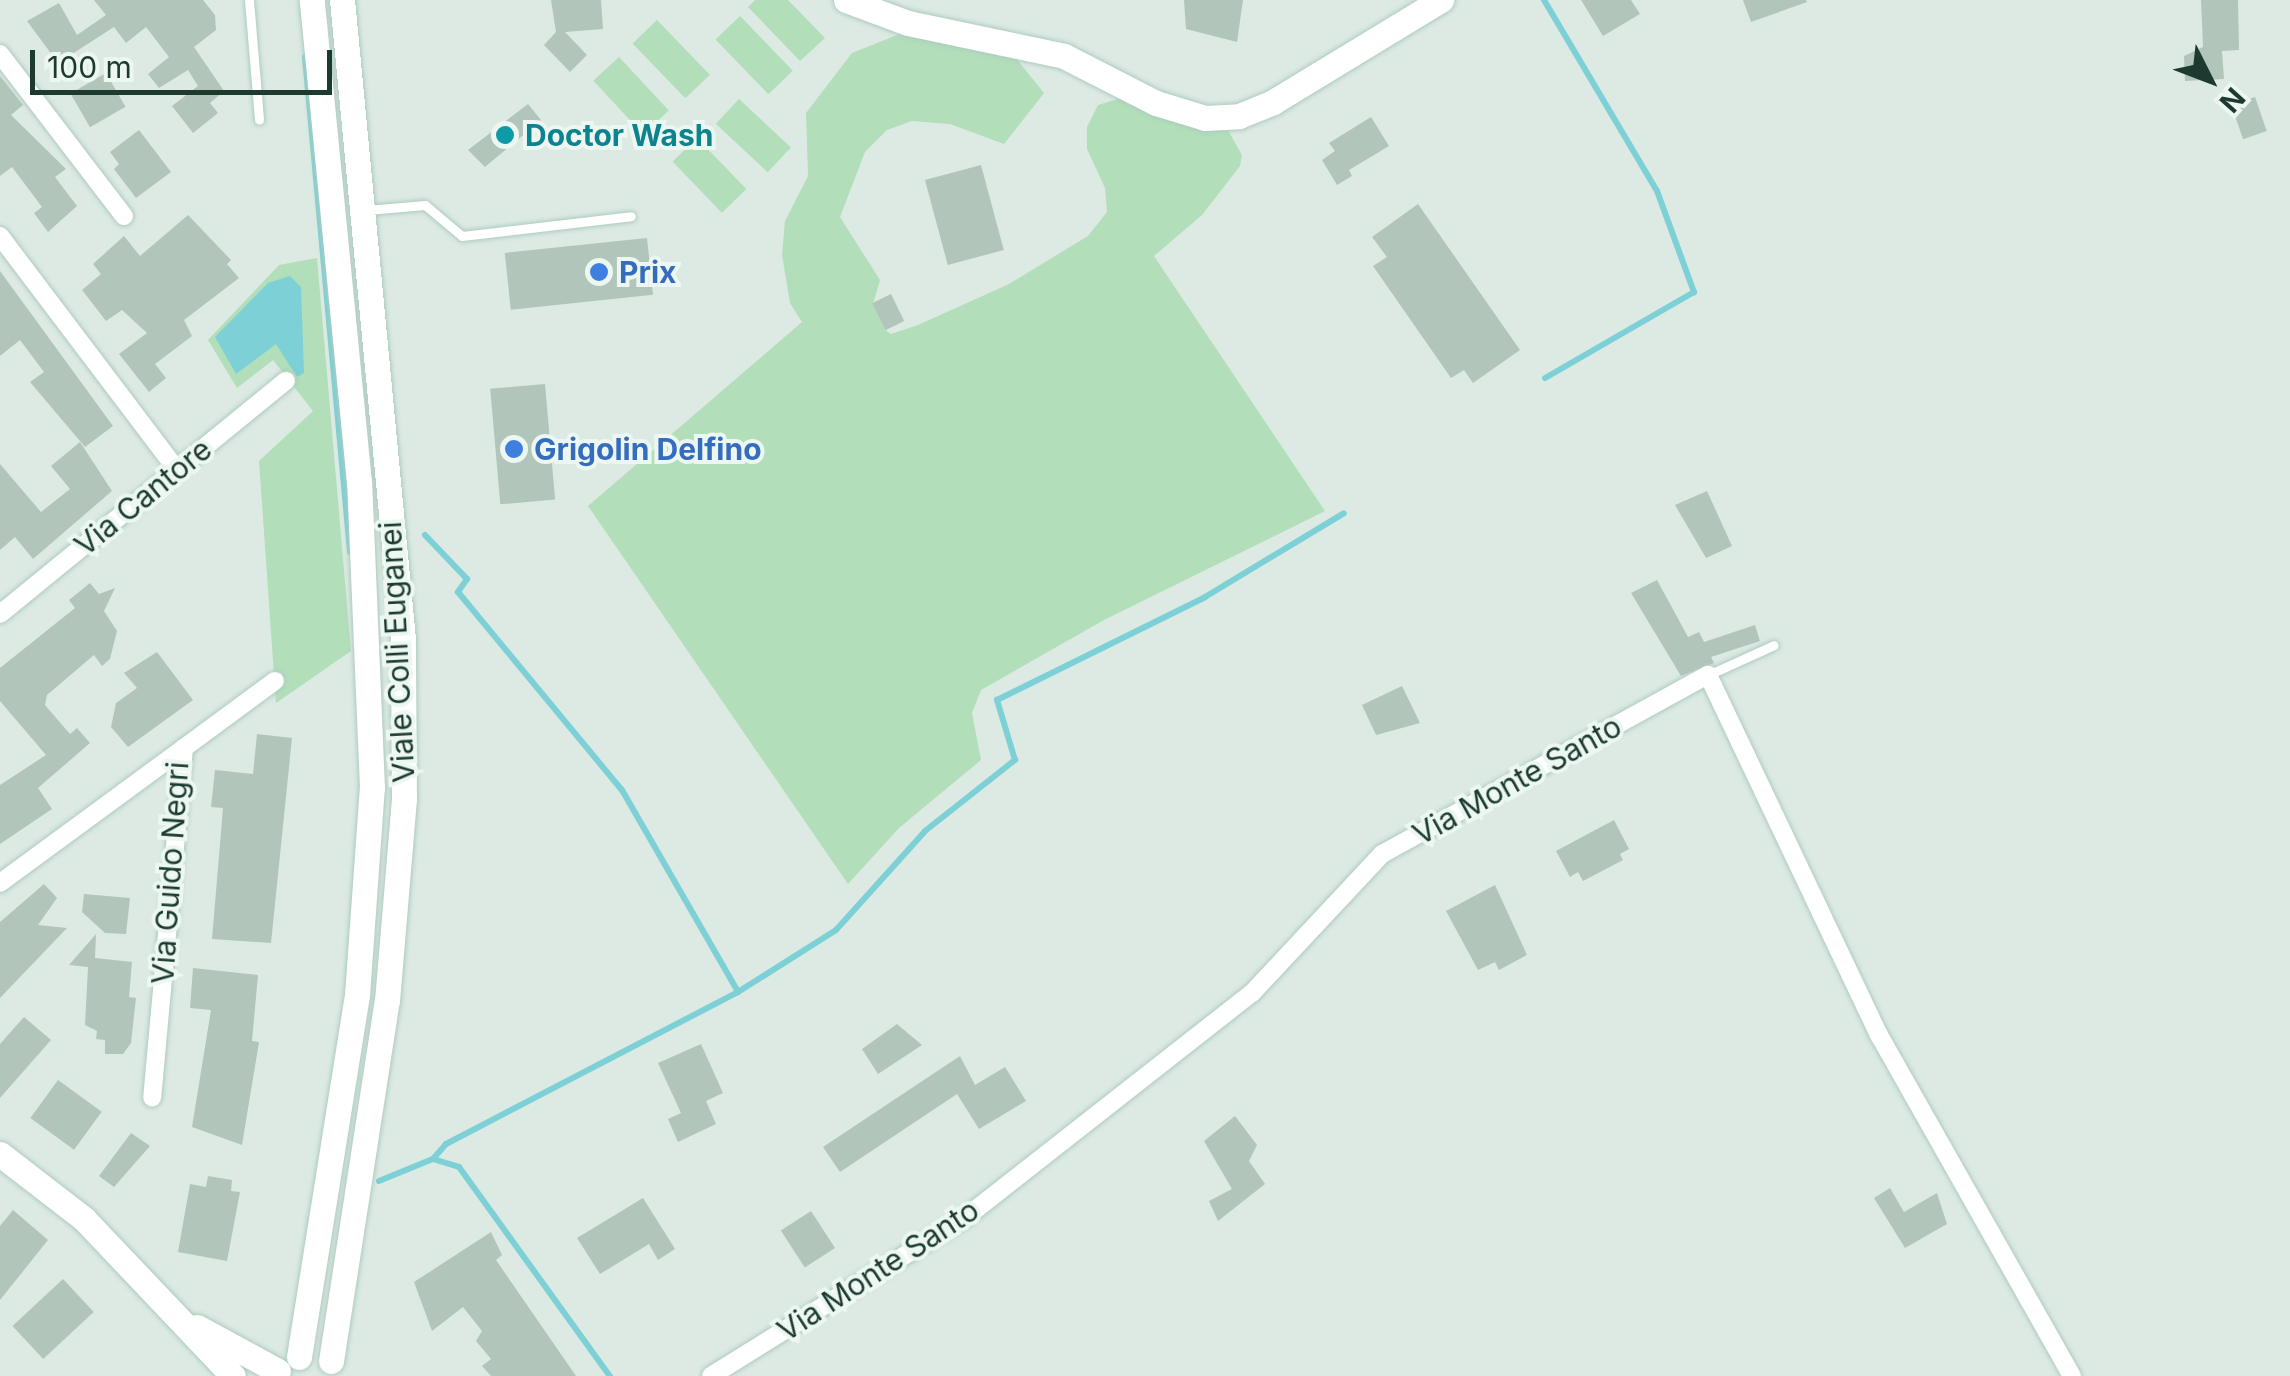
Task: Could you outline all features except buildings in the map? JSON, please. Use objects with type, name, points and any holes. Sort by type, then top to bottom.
[{"type":"main road","name":"Viale Colli Euganei","points":[[284,1368],[357,995],[372,788],[359,482],[312,0]]},
{"type":"main road","name":"Viale Colli Euganei","points":[[338,1368],[387,1001],[404,799],[403,638],[342,0]]},
{"type":"main road","points":[[846,0],[908,24],[1064,56],[1156,103],[1204,118],[1239,116],[1273,102],[1442,0]]},
{"type":"main road","points":[[0,1154],[84,1220],[184,1318],[233,1376]]},
{"type":"main road","points":[[184,1318],[284,1368],[338,1368]]},
{"type":"street","points":[[0,54],[124,216]]},
{"type":"street","points":[[0,236],[177,470]]},
{"type":"street","name":"Via Cantore","points":[[0,614],[286,381]]},
{"type":"street","points":[[1708,675],[1879,1034],[2072,1376]]},
{"type":"street","name":"Via Monte Santo","points":[[711,1376],[966,1217],[1252,993],[1382,854],[1708,675]]},
{"type":"street","points":[[184,748],[275,681]]},
{"type":"street","name":"Via Guido Negri","points":[[0,884],[184,748]]},
{"type":"street","name":"Via Guido Negri","points":[[152,1098],[184,748]]},
{"type":"lane","points":[[249,0],[259,120]]},
{"type":"lane","points":[[361,211],[425,205],[462,236],[631,216]]},
{"type":"lane","points":[[1708,675],[1774,645]]},
{"type":"green space","points":[[755,0],[788,0],[825,38],[800,61],[748,7]]},
{"type":"green space","points":[[740,16],[793,71],[768,94],[716,40]]},
{"type":"green space","points":[[657,20],[710,75],[685,98],[633,44]]},
{"type":"green space","points":[[907,31],[1007,47],[1044,93],[1004,144],[950,124],[912,121],[887,130],[865,152],[840,217],[880,280],[873,304],[885,330],[891,334],[918,325],[1009,284],[1088,236],[1107,212],[1105,188],[1087,149],[1087,127],[1098,105],[1131,95],[1225,125],[1242,155],[1240,166],[1202,215],[1154,256],[1325,511],[1104,620],[981,690],[972,713],[981,760],[899,828],[848,884],[588,506],[802,322],[790,303],[782,255],[785,221],[808,176],[806,113],[852,53]]},
{"type":"green space","points":[[619,57],[669,110],[643,134],[593,81]]},
{"type":"green space","points":[[739,99],[791,147],[768,172],[716,124]]},
{"type":"green space","points":[[697,138],[746,189],[722,213],[673,162]]},
{"type":"green space","points":[[317,258],[351,651],[276,703],[259,461],[313,411],[273,360],[237,388],[208,340],[279,265]]},
{"type":"water","points":[[290,276],[301,287],[304,373],[297,377],[276,344],[236,374],[215,337],[268,283]]},
{"type":"waterway","points":[[1544,0],[1657,191],[1694,292],[1545,378]]},
{"type":"waterway","points":[[305,57],[350,552]]},
{"type":"waterway","points":[[433,1159],[446,1144],[738,992],[836,930],[925,831],[1015,760],[997,700],[1205,597],[1344,513]]},
{"type":"waterway","points":[[425,535],[467,579],[458,592],[622,790],[738,992]]},
{"type":"waterway","points":[[379,1181],[433,1159],[459,1167],[610,1376]]},
{"type":"place","name":"Doctor Wash","points":[[505,135]]},
{"type":"place","name":"Prix","points":[[599,272]]},
{"type":"place","name":"Grigolin Delfino","points":[[514,449]]}]
